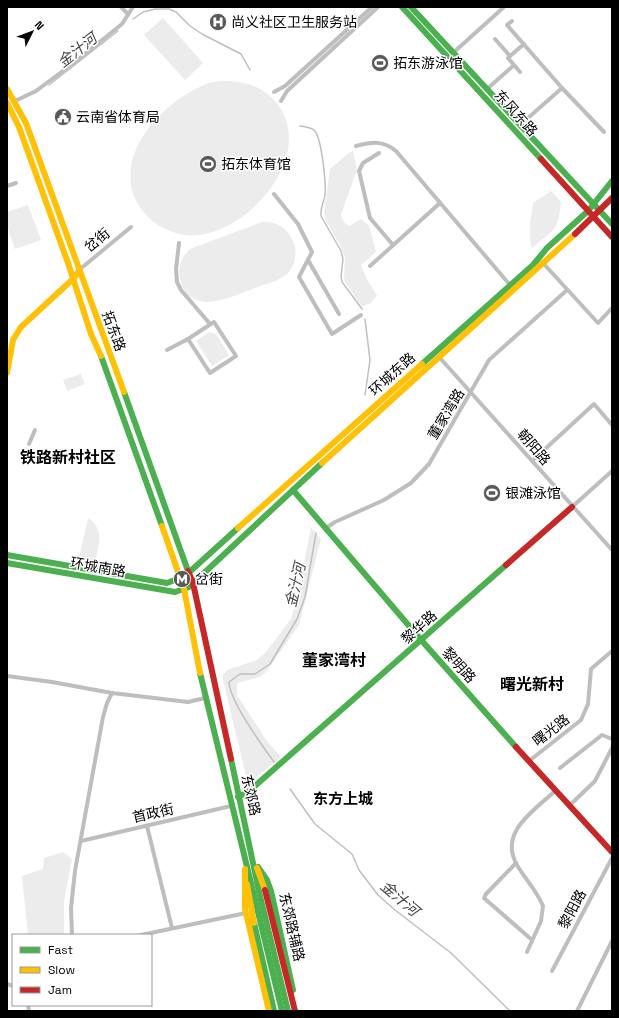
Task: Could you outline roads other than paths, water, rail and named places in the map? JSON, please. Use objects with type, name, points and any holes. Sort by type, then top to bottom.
[{"type":"main road","name":"东风东路","points":[[402,7],[612,237]]},
{"type":"main road","name":"东风东路","points":[[411,7],[612,224]]},
{"type":"main road","name":"拓东路","points":[[7,89],[15,101],[26,124],[194,584]]},
{"type":"main road","name":"拓东路","points":[[7,104],[19,127],[184,589]]},
{"type":"main road","name":"环城东路","points":[[181,578],[190,573],[510,285],[588,211],[612,181]]},
{"type":"main road","name":"环城东路","points":[[184,589],[194,584],[293,490],[594,218],[612,198]]},
{"type":"main road","name":"岔街","points":[[7,373],[13,340],[21,327],[79,271]]},
{"type":"main road","name":"岔街","points":[[7,354],[10,339],[18,325],[72,278]]},
{"type":"main road","name":"黎明路","points":[[293,490],[422,641],[612,852]]},
{"type":"main road","name":"黎华路","points":[[238,796],[248,792],[422,641],[572,507]]},
{"type":"main road","name":"环城南路","points":[[7,555],[160,583],[167,583],[181,578]]},
{"type":"main road","name":"环城南路","points":[[7,562],[168,592],[184,589]]},
{"type":"main road","name":"东郊路","points":[[194,584],[238,796],[288,1011]]},
{"type":"main road","name":"东郊路","points":[[184,589],[205,698],[282,1011]]},
{"type":"main road","points":[[251,853],[264,882],[295,1011]]},
{"type":"main road","name":"东郊路辅路","points":[[251,853],[267,880],[271,891],[298,1011]]},
{"type":"main road","points":[[244,856],[246,913],[269,1011]]},
{"type":"main road","points":[[244,856],[250,908],[274,1011]]},
{"type":"street","points":[[121,7],[128,14]]},
{"type":"street","points":[[15,101],[36,91],[122,24],[133,7]]},
{"type":"street","points":[[274,92],[285,86],[372,7]]},
{"type":"street","points":[[281,101],[287,91],[378,7]]},
{"type":"street","points":[[453,53],[504,7]]},
{"type":"street","points":[[512,21],[507,25],[562,88],[604,132]]},
{"type":"street","points":[[495,39],[510,56],[508,58],[520,72]]},
{"type":"street","points":[[510,56],[524,44]]},
{"type":"street","points":[[487,89],[514,65]]},
{"type":"street","points":[[520,125],[562,88]]},
{"type":"street","points":[[356,146],[376,142],[390,146],[510,285]]},
{"type":"street","points":[[379,153],[363,163],[359,171],[370,218],[393,245]]},
{"type":"street","points":[[7,186],[16,183]]},
{"type":"street","points":[[274,194],[298,224],[312,252],[299,277],[332,334],[361,315]]},
{"type":"street","points":[[370,266],[440,203]]},
{"type":"street","name":"岔街","points":[[79,271],[131,227]]},
{"type":"street","points":[[179,243],[176,263],[178,282],[182,290],[210,324]]},
{"type":"street","points":[[308,260],[339,314]]},
{"type":"street","points":[[543,263],[598,323],[612,308]]},
{"type":"street","name":"董家湾路","points":[[326,528],[335,522],[384,500],[411,483],[429,464],[492,356],[567,290]]},
{"type":"street","points":[[167,350],[188,339],[214,322],[236,356],[210,373],[188,339]]},
{"type":"street","name":"朝阳路","points":[[440,358],[612,550]]},
{"type":"street","points":[[532,461],[594,404],[612,425]]},
{"type":"street","points":[[29,444],[36,430]]},
{"type":"street","name":"黎华路","points":[[572,507],[612,471]]},
{"type":"street","name":"曙光路","points":[[529,761],[581,720],[588,704],[591,670],[612,651]]},
{"type":"street","points":[[7,676],[52,682],[112,693],[188,702],[205,698]]},
{"type":"street","points":[[72,934],[71,908],[81,841],[103,717],[112,693]]},
{"type":"street","points":[[560,768],[602,734],[612,739]]},
{"type":"street","points":[[570,805],[595,781],[612,748]]},
{"type":"street","points":[[527,952],[541,921],[543,906],[516,863],[512,842],[516,828],[556,791]]},
{"type":"street","name":"首政街","points":[[81,841],[231,806]]},
{"type":"street","points":[[147,826],[172,928]]},
{"type":"street","name":"黎阳路","points":[[552,971],[612,858]]},
{"type":"street","points":[[516,863],[486,894],[484,898],[532,940]]},
{"type":"street","points":[[145,934],[246,913]]},
{"type":"street","points":[[577,1011],[612,941]]},
{"type":"waterway","name":"金汁河","points":[[133,19],[143,12],[155,9],[169,9],[176,12],[190,26],[202,34],[241,54],[250,70]]},
{"type":"waterway","name":"金汁河","points":[[49,85],[118,31]]},
{"type":"waterway","name":"金汁河","points":[[300,126],[308,127],[315,131],[320,143],[325,181],[325,195],[321,216],[341,251],[343,259],[341,276],[342,282],[362,309]]},
{"type":"waterway","name":"金汁河","points":[[365,319],[370,360],[365,395]]},
{"type":"waterway","name":"金汁河","points":[[274,762],[241,712],[235,701],[229,682],[240,674],[255,674],[270,664],[297,619],[305,597],[316,533]]},
{"type":"waterway","name":"金汁河","points":[[290,789],[315,824],[352,854],[359,870],[378,895],[451,953],[510,1011]]},
{"type":"place","name":"尚义社区卫生服务站","points":[[218,22]]},
{"type":"place","name":"拓东游泳馆","points":[[380,63]]},
{"type":"place","name":"云南省体育局","points":[[63,117]]},
{"type":"place","name":"拓东体育馆","points":[[208,164]]},
{"type":"place","name":"银滩泳馆","points":[[492,493]]},
{"type":"place","name":"岔街","points":[[182,579]]},
{"type":"district","name":"铁路新村社区","points":[[68,457]]},
{"type":"district","name":"董家湾村","points":[[334,660]]},
{"type":"district","name":"曙光新村","points":[[532,684]]},
{"type":"district","name":"东方上城","points":[[343,798]]}]
